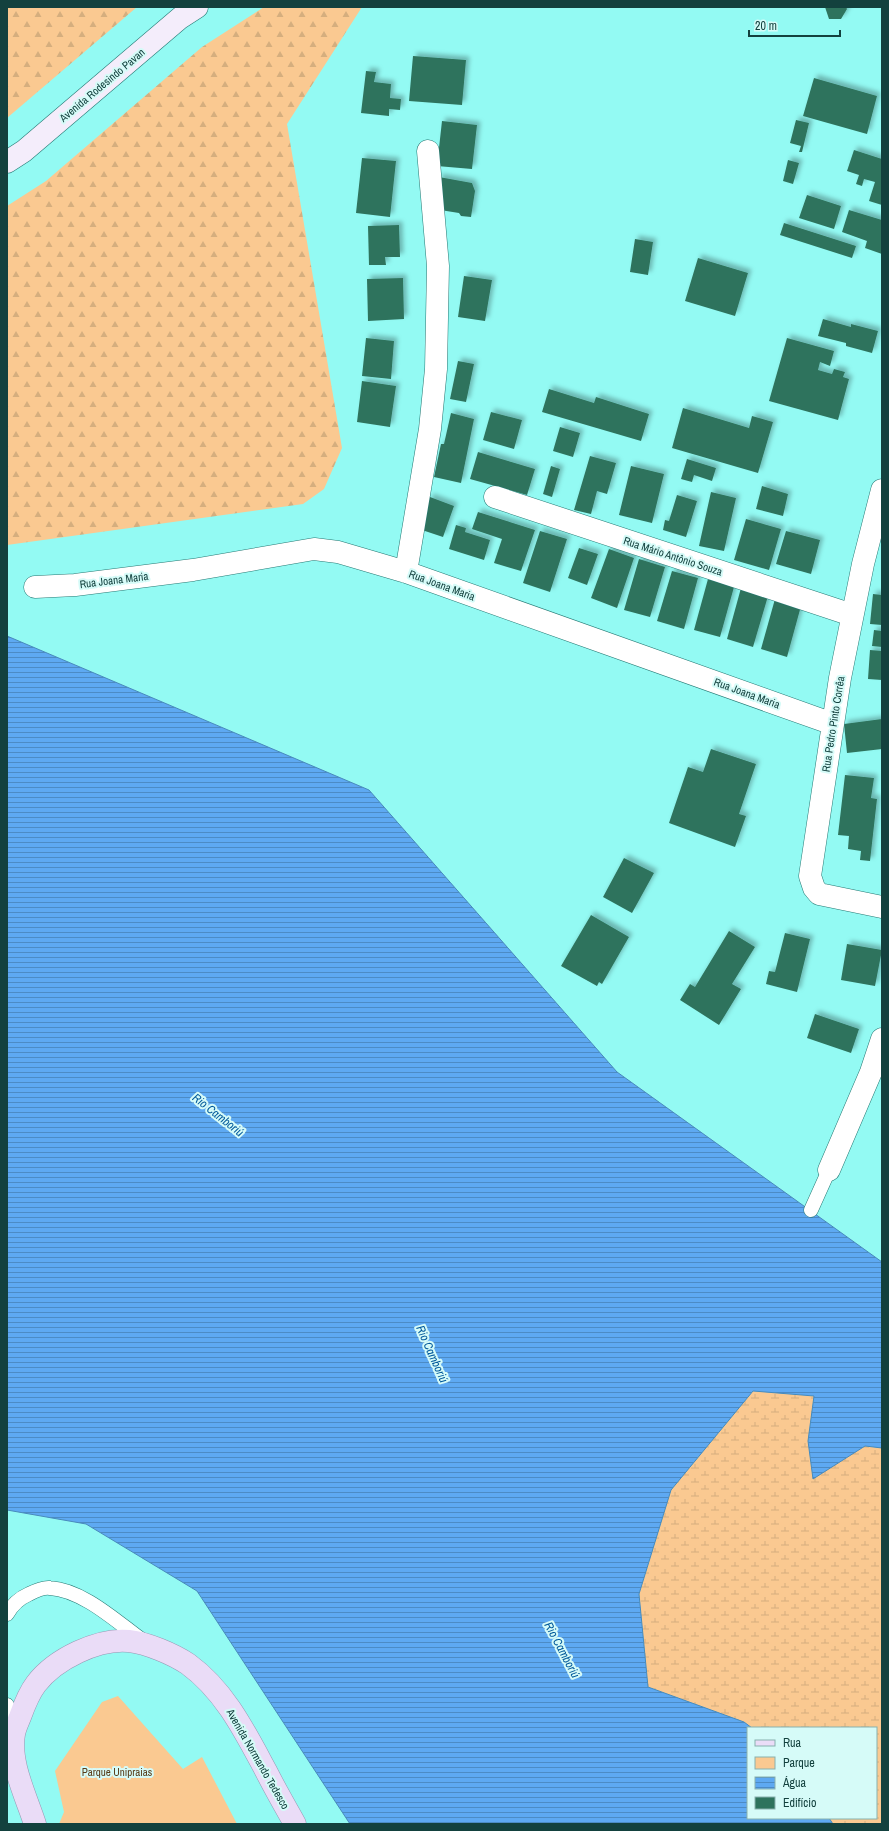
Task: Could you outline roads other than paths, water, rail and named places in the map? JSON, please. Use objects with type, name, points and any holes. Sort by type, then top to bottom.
[{"type":"main road","name":"Avenida Rodesindo Pavan","points":[[7,162],[24,151],[180,18],[197,7]]},
{"type":"main road","name":"Avenida Normando Tedesco","points":[[13,1743],[23,1708],[37,1684],[61,1662],[81,1650],[101,1643],[128,1641],[148,1644],[187,1664],[213,1687],[228,1706],[246,1734],[295,1824]]},
{"type":"main road","points":[[13,1743],[35,1824]]},
{"type":"street","points":[[406,572],[430,429],[436,370],[438,266],[428,151]]},
{"type":"street","name":"Rua Pedro Pinto Corrêa","points":[[882,490],[852,615],[833,724],[810,876],[814,888],[819,894],[882,907]]},
{"type":"street","name":"Rua Mário Antônio Souza","points":[[495,497],[852,615]]},
{"type":"street","name":"Rua Joana Maria","points":[[35,587],[75,585],[193,570],[314,549],[338,552],[406,572],[833,724]]},
{"type":"street","points":[[829,1170],[871,1072],[882,1039]]},
{"type":"lane","points":[[811,1210],[829,1170]]},
{"type":"lane","points":[[7,1614],[11,1607],[24,1596],[37,1590],[48,1587],[65,1590],[91,1603],[148,1644]]},
{"type":"lane","points":[[7,1705],[13,1743]]},
{"type":"water","name":"Rio Camboriú","points":[[7,636],[369,790],[617,1072],[882,1262],[882,1448],[865,1446],[813,1479],[808,1441],[814,1396],[753,1391],[671,1490],[639,1594],[648,1687],[744,1722],[751,1727],[747,1727],[747,1819],[830,1819],[833,1824],[350,1824],[197,1591],[86,1524],[7,1510]]},
{"type":"park label","name":"Parque Unipraias","points":[[117,1772]]}]
